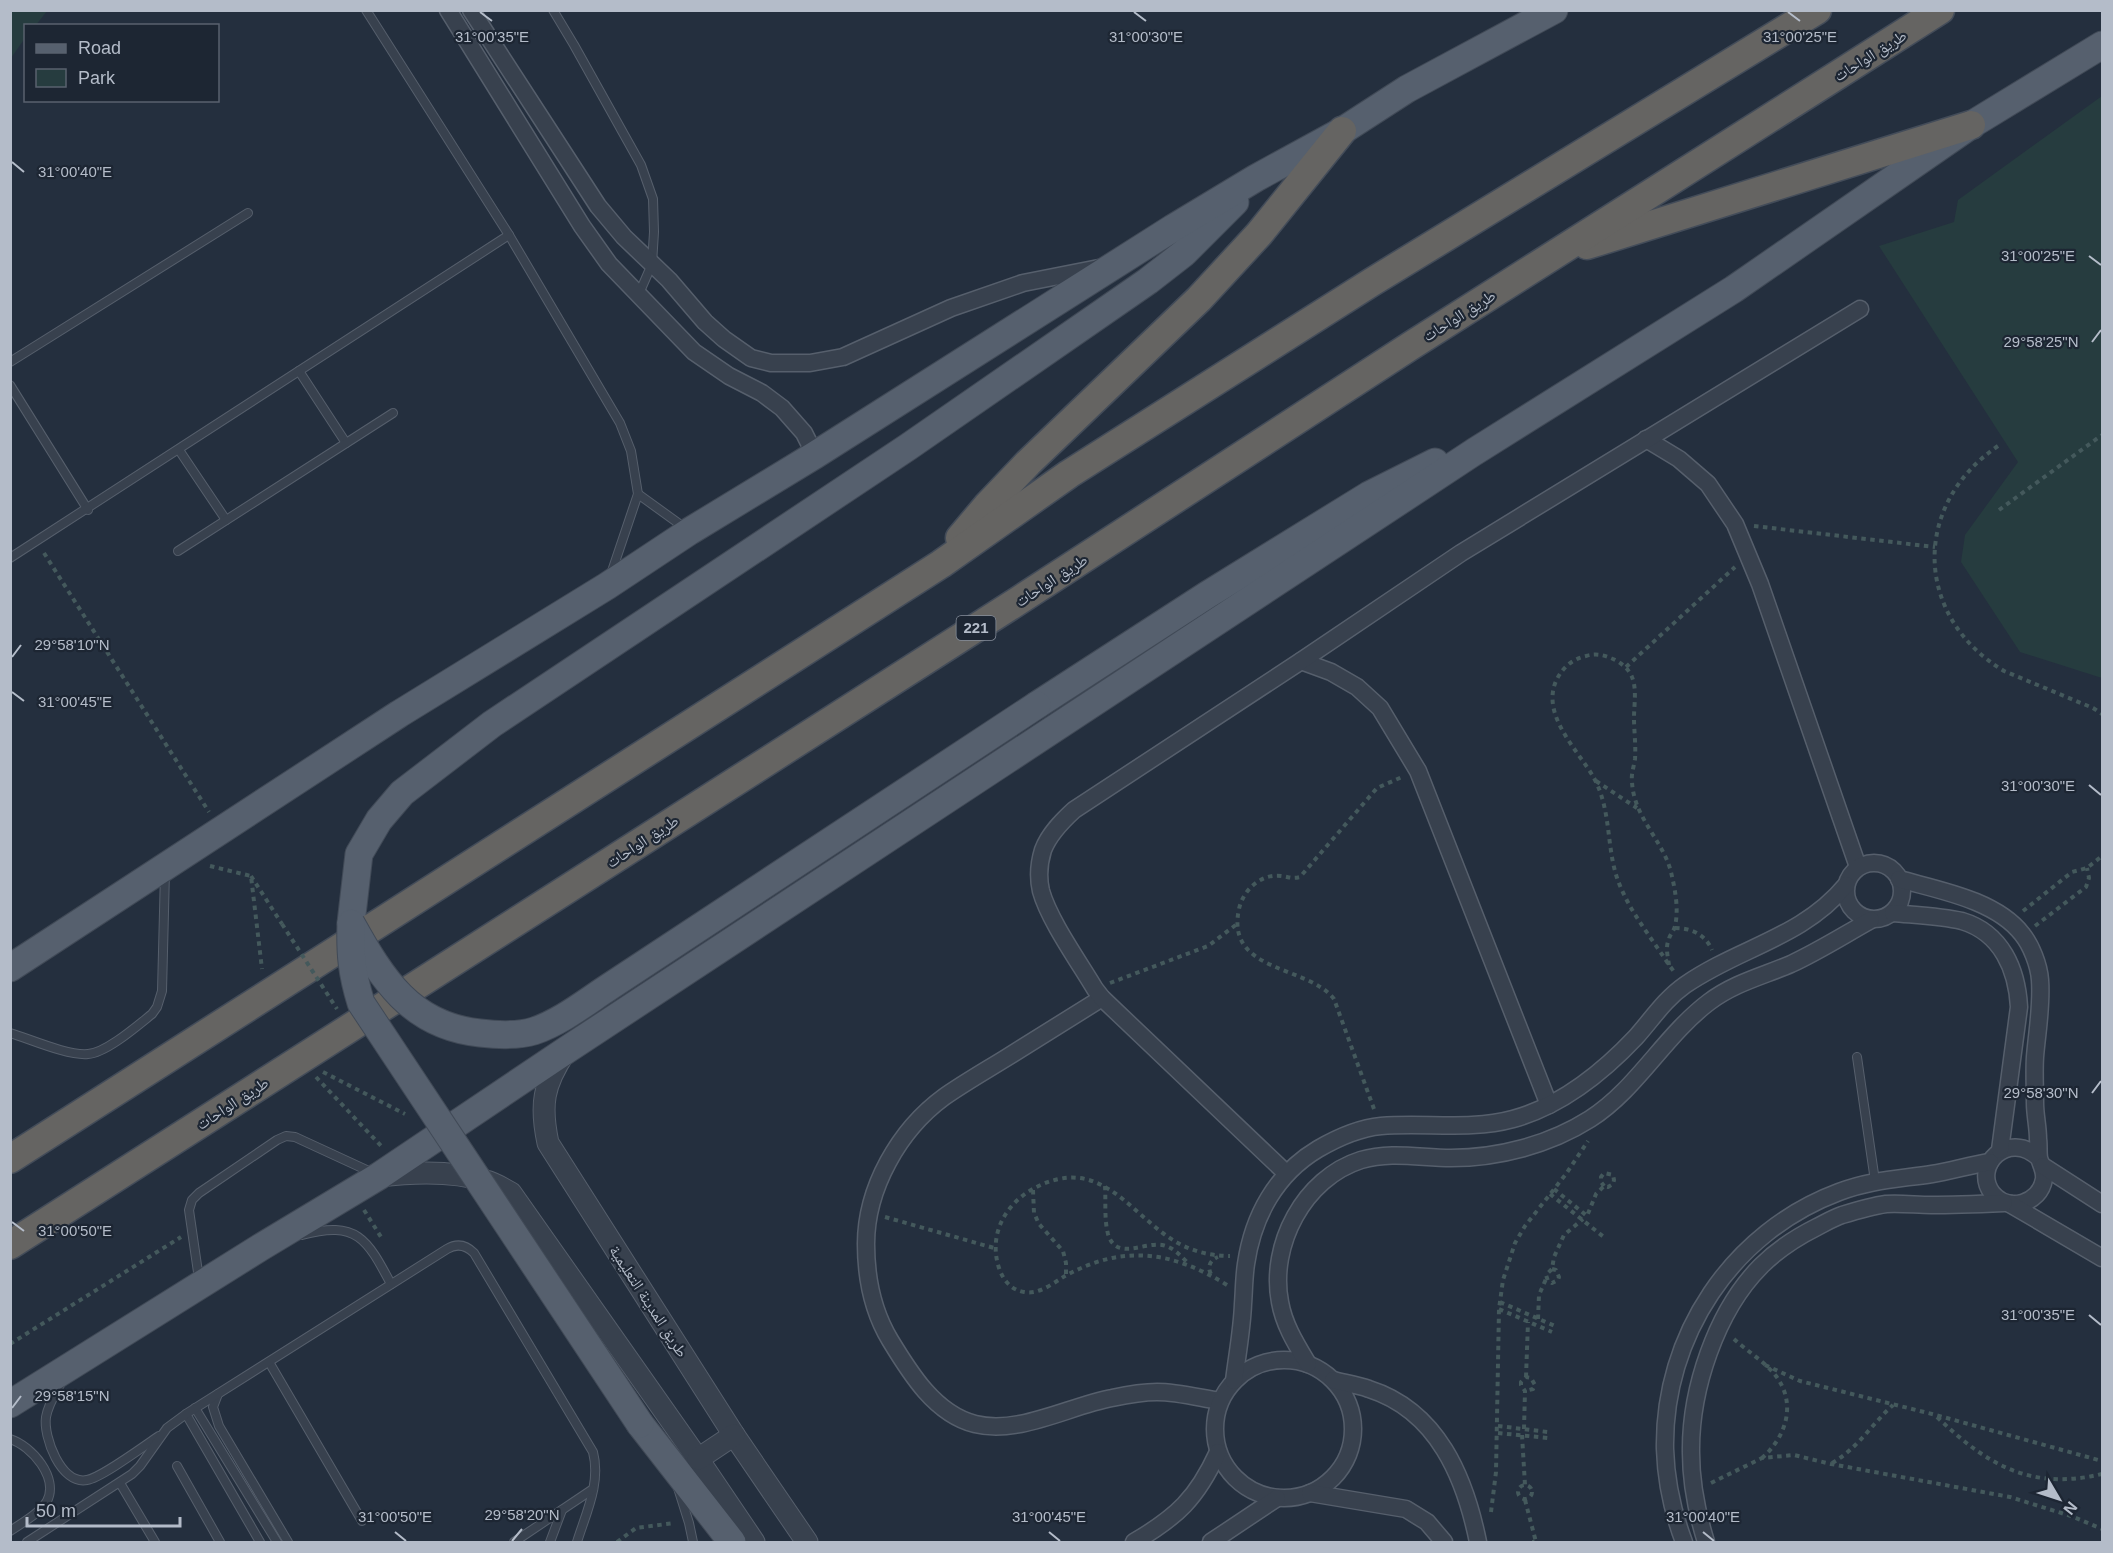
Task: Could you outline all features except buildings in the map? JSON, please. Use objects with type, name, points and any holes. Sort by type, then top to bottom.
[{"type":"highway","points":[[10,1159],[941,564],[1070,474],[1372,282],[1817,10]]},
{"type":"highway","name":"طريق الواحات","points":[[10,1245],[1009,608],[1551,256],[1940,10]]},
{"type":"highway","points":[[1551,256],[1971,125]]},
{"type":"highway","points":[[941,564],[963,534],[1007,484],[1207,291],[1259,234],[1342,131]]},
{"type":"main road","points":[[10,968],[173,864],[399,714],[607,586],[690,531],[815,455],[1113,266],[1256,178],[1342,131],[1407,89],[1554,10]]},
{"type":"main road","points":[[10,1404],[389,1170],[568,1049],[1474,452],[1734,289],[1971,125],[2103,45]]},
{"type":"main road","points":[[732,1542],[640,1424],[361,1003],[350,957],[351,923],[359,854],[379,820],[402,793],[492,724],[908,447],[1166,267],[1184,253],[1224,214],[1256,178]]},
{"type":"main road","points":[[351,923],[383,977],[404,1001],[426,1015],[458,1031],[498,1035],[534,1031],[609,987],[1037,705],[1207,595],[1369,495],[1420,468],[1450,456],[1474,452]]},
{"type":"street","points":[[448,10],[582,226],[609,264],[694,352],[729,376],[762,393],[782,408],[804,433],[815,455]]},
{"type":"street","points":[[471,10],[598,206],[624,237],[705,322],[724,339],[751,357],[771,363],[800,363],[843,357],[951,308],[1023,283],[1113,266]]},
{"type":"street","points":[[489,77],[507,66]]},
{"type":"street","points":[[1286,1173],[1099,993],[1050,914],[1041,891],[1039,870],[1044,848],[1056,828],[1074,810],[1461,553],[1860,309]]},
{"type":"street","points":[[1646,439],[1679,459],[1708,484],[1735,524],[1760,584],[1858,867]]},
{"type":"street","points":[[1301,661],[1331,672],[1357,687],[1380,708],[1418,771],[1549,1105]]},
{"type":"street","points":[[1234,1381],[1250,1240],[1271,1192],[1286,1173],[1307,1155],[1355,1132],[1381,1126],[1474,1126],[1512,1119],[1549,1105],[1578,1088],[1604,1068],[1637,1036],[1667,999],[1685,985],[1715,967],[1802,925],[1834,900],[1858,867],[1867,863],[1886,866],[1894,871],[1899,879],[1902,897],[1893,913],[1871,920],[1817,952],[1724,991],[1679,1028],[1630,1085],[1598,1113],[1568,1131],[1545,1141],[1499,1154],[1451,1158],[1385,1155],[1360,1161],[1337,1172],[1317,1187],[1301,1206],[1286,1234],[1278,1277],[1280,1302],[1287,1326],[1308,1364]]},
{"type":"street","points":[[1707,1542],[1699,1520],[1694,1491],[1691,1453],[1692,1419],[1699,1385],[1720,1328],[1740,1293],[1761,1266],[1798,1236],[1840,1215],[1886,1204],[2022,1204],[2033,1199],[2041,1190],[2044,1178],[2035,1106],[2035,1059],[2040,978],[2032,951],[2023,935],[2011,921],[1993,910],[1966,898],[1899,879]]},
{"type":"street","points":[[1846,885],[1845,893],[1850,908],[1863,918],[1871,920]]},
{"type":"street","points":[[1893,913],[1962,921],[1982,931],[1999,946],[2011,964],[2018,985],[2019,1007],[1995,1156],[1986,1178],[1992,1193],[2103,1258]]},
{"type":"street","points":[[1715,967],[1724,991]]},
{"type":"street","points":[[1099,993],[943,1098],[917,1121],[896,1149],[880,1180],[870,1213],[866,1238],[869,1287],[877,1313],[888,1336],[911,1374],[934,1399],[953,1414],[975,1424],[999,1426],[1022,1423],[1111,1398],[1157,1392],[1220,1401]]},
{"type":"street","name":"طريق المدينة التعليمية","points":[[568,1049],[553,1070],[545,1093],[543,1118],[548,1143],[735,1435],[807,1542]]},
{"type":"street","points":[[1381,1126],[1385,1155]]},
{"type":"street","points":[[1684,1542],[1674,1514],[1666,1470],[1665,1448],[1670,1388],[1689,1331],[1703,1305],[1739,1257],[1761,1236],[1811,1204],[1839,1192],[1875,1181],[1931,1174],[1995,1156],[2010,1147],[2021,1147],[2031,1151],[2041,1162],[2103,1204]]},
{"type":"street","points":[[389,1170],[400,1174],[464,1175],[488,1181],[511,1193],[754,1542]]},
{"type":"street","points":[[1276,1360],[1292,1360],[1308,1364],[1333,1380],[1349,1406],[1353,1420],[1350,1450],[1335,1476],[1310,1493],[1299,1497],[1277,1498],[1255,1493],[1237,1480],[1222,1463],[1214,1427],[1220,1401],[1234,1381],[1246,1371],[1276,1360]]},
{"type":"street","points":[[1333,1380],[1371,1389],[1407,1408],[1431,1431],[1450,1457],[1464,1487],[1477,1539]]},
{"type":"street","points":[[1668,1417],[1679,1424],[1692,1419]]},
{"type":"street","points":[[698,1459],[735,1435]]},
{"type":"street","points":[[1134,1542],[1177,1514],[1194,1496],[1208,1475],[1218,1452]]},
{"type":"street","points":[[1310,1493],[1406,1509],[1428,1522],[1444,1542]]},
{"type":"street","points":[[1211,1542],[1277,1498]]},
{"type":"lane","points":[[366,10],[509,235],[620,423],[631,452],[638,494],[607,586]]},
{"type":"lane","points":[[553,10],[641,165],[653,199],[652,264],[638,296]]},
{"type":"lane","points":[[10,362],[248,213]]},
{"type":"lane","points":[[10,558],[88,510],[509,235]]},
{"type":"lane","points":[[299,371],[346,443]]},
{"type":"lane","points":[[10,385],[88,510]]},
{"type":"lane","points":[[178,551],[393,413]]},
{"type":"lane","points":[[179,450],[226,520]]},
{"type":"lane","points":[[638,494],[690,531]]},
{"type":"lane","points":[[10,1033],[69,1052],[87,1054],[102,1050],[152,1014],[162,992],[173,864]]},
{"type":"lane","points":[[1857,1057],[1875,1181]]},
{"type":"lane","points":[[200,1286],[189,1210],[195,1197],[282,1137],[296,1137],[389,1170]]},
{"type":"lane","points":[[261,1247],[321,1230],[348,1231],[364,1242],[381,1264],[391,1284]]},
{"type":"lane","points":[[68,1368],[50,1404],[46,1428],[52,1449],[67,1474],[81,1481],[90,1480],[164,1432],[186,1413],[391,1284],[452,1246],[464,1246],[470,1249],[589,1443],[596,1470],[594,1489],[577,1542]]},
{"type":"lane","points":[[269,1362],[362,1521]]},
{"type":"lane","points":[[218,1393],[213,1407],[219,1426],[288,1542]]},
{"type":"lane","points":[[195,1408],[277,1542]]},
{"type":"lane","points":[[186,1413],[260,1542]]},
{"type":"lane","points":[[27,1542],[120,1483],[140,1466],[164,1432]]},
{"type":"lane","points":[[10,1439],[23,1444],[38,1458],[50,1486],[50,1494],[43,1506],[10,1531]]},
{"type":"lane","points":[[669,1462],[690,1523],[693,1542]]},
{"type":"lane","points":[[177,1466],[220,1542]]},
{"type":"lane","points":[[120,1483],[156,1542]]},
{"type":"lane","points":[[514,1542],[594,1489]]},
{"type":"lane","points":[[550,1542],[562,1510]]},
{"type":"path","points":[[2000,510],[2103,435]]},
{"type":"path","points":[[1998,446],[1970,468],[1950,496],[1942,512],[1935,547],[1936,577],[1944,606],[1958,632],[1979,655],[2004,672],[2103,714]]},
{"type":"path","points":[[1735,524],[1935,547]]},
{"type":"path","points":[[37,542],[222,831]]},
{"type":"path","points":[[1625,667],[1747,556]]},
{"type":"path","points":[[1670,965],[1667,952],[1668,939],[1675,928],[1676,908],[1671,870],[1664,852],[1650,833],[1638,809],[1632,781],[1635,758],[1635,696],[1632,676],[1616,660],[1604,655],[1592,654],[1580,657],[1560,673],[1555,684],[1553,696],[1557,721],[1595,781],[1609,826],[1611,857],[1621,888],[1670,965],[1685,985]]},
{"type":"path","points":[[1381,1126],[1334,999],[1330,994],[1298,976],[1262,961],[1249,951],[1240,938],[1237,924],[1240,902],[1253,885],[1272,876],[1291,879],[1300,877],[1377,788],[1418,771]]},
{"type":"path","points":[[1595,781],[1638,809]]},
{"type":"path","points":[[2011,921],[2072,872],[2087,868],[2103,856]]},
{"type":"path","points":[[173,864],[251,876],[338,1010]]},
{"type":"path","points":[[2023,935],[2086,887],[2089,878],[2087,868]]},
{"type":"path","points":[[251,876],[266,996]]},
{"type":"path","points":[[1099,993],[1208,946],[1237,924]]},
{"type":"path","points":[[1675,928],[1696,931],[1704,938],[1711,946],[1715,967]]},
{"type":"path","points":[[300,1060],[405,1114]]},
{"type":"path","points":[[300,1060],[389,1170]]},
{"type":"path","points":[[1477,1539],[1491,1512],[1496,1472],[1499,1309],[1503,1280],[1515,1243],[1525,1226],[1586,1146],[1598,1113]]},
{"type":"path","points":[[1243,1295],[1189,1264],[1158,1257],[1120,1257],[1083,1267],[1033,1293],[1016,1289],[1005,1281],[994,1248],[1002,1218],[1011,1206],[1033,1189],[1053,1180],[1076,1177],[1105,1186],[1156,1229],[1179,1244],[1205,1254],[1247,1255]]},
{"type":"path","points":[[1105,1186],[1107,1228],[1113,1243],[1127,1250],[1148,1245],[1161,1245],[1174,1249],[1189,1264]]},
{"type":"path","points":[[1554,1189],[1587,1216],[1590,1204],[1604,1186]]},
{"type":"path","points":[[1033,1189],[1034,1213],[1039,1224],[1062,1251],[1066,1263],[1066,1276]]},
{"type":"path","points":[[1551,1194],[1605,1238]]},
{"type":"path","points":[[870,1213],[994,1248]]},
{"type":"path","points":[[1538,1319],[1539,1294],[1547,1272],[1552,1269],[1558,1246],[1564,1235],[1583,1219]]},
{"type":"path","points":[[10,1344],[191,1230]]},
{"type":"path","points":[[1211,1275],[1210,1263],[1214,1258],[1220,1256]]},
{"type":"path","points":[[1546,1278],[1552,1283],[1558,1280],[1558,1273],[1552,1269]]},
{"type":"path","points":[[1500,1302],[1555,1326]]},
{"type":"path","points":[[1499,1309],[1551,1332]]},
{"type":"path","points":[[1524,1429],[1525,1391],[1521,1385],[1526,1377],[1528,1322]]},
{"type":"path","points":[[1694,1491],[1762,1458],[1782,1435],[1786,1420],[1787,1405],[1783,1389],[1776,1376],[1720,1328]]},
{"type":"path","points":[[1765,1365],[1800,1381],[1936,1415],[2103,1461]]},
{"type":"path","points":[[1525,1391],[1533,1389],[1535,1385],[1531,1378],[1526,1377]]},
{"type":"path","points":[[1831,1464],[1847,1455],[1877,1419],[1894,1404]]},
{"type":"path","points":[[1936,1415],[1980,1454],[2011,1470],[2062,1480],[2103,1474]]},
{"type":"path","points":[[1498,1426],[1548,1432]]},
{"type":"path","points":[[1498,1433],[1548,1438]]},
{"type":"path","points":[[1522,1435],[1525,1485]]},
{"type":"path","points":[[1762,1458],[1794,1455],[2010,1497],[2071,1516],[2103,1529]]},
{"type":"path","points":[[1525,1485],[1518,1490],[1521,1498],[1525,1500],[1536,1542],[1532,1542]]},
{"type":"path","points":[[1525,1485],[1529,1486],[1532,1494],[1525,1500]]},
{"type":"path","points":[[617,1542],[636,1528],[690,1523]]},
{"type":"green space","points":[[11,10],[47,11],[37,24],[24,24],[24,39],[11,58]]},
{"type":"green space","points":[[2102,96],[2102,678],[2020,652],[1961,562],[1965,535],[2018,462],[1879,246],[1954,222],[1958,200]]}]
